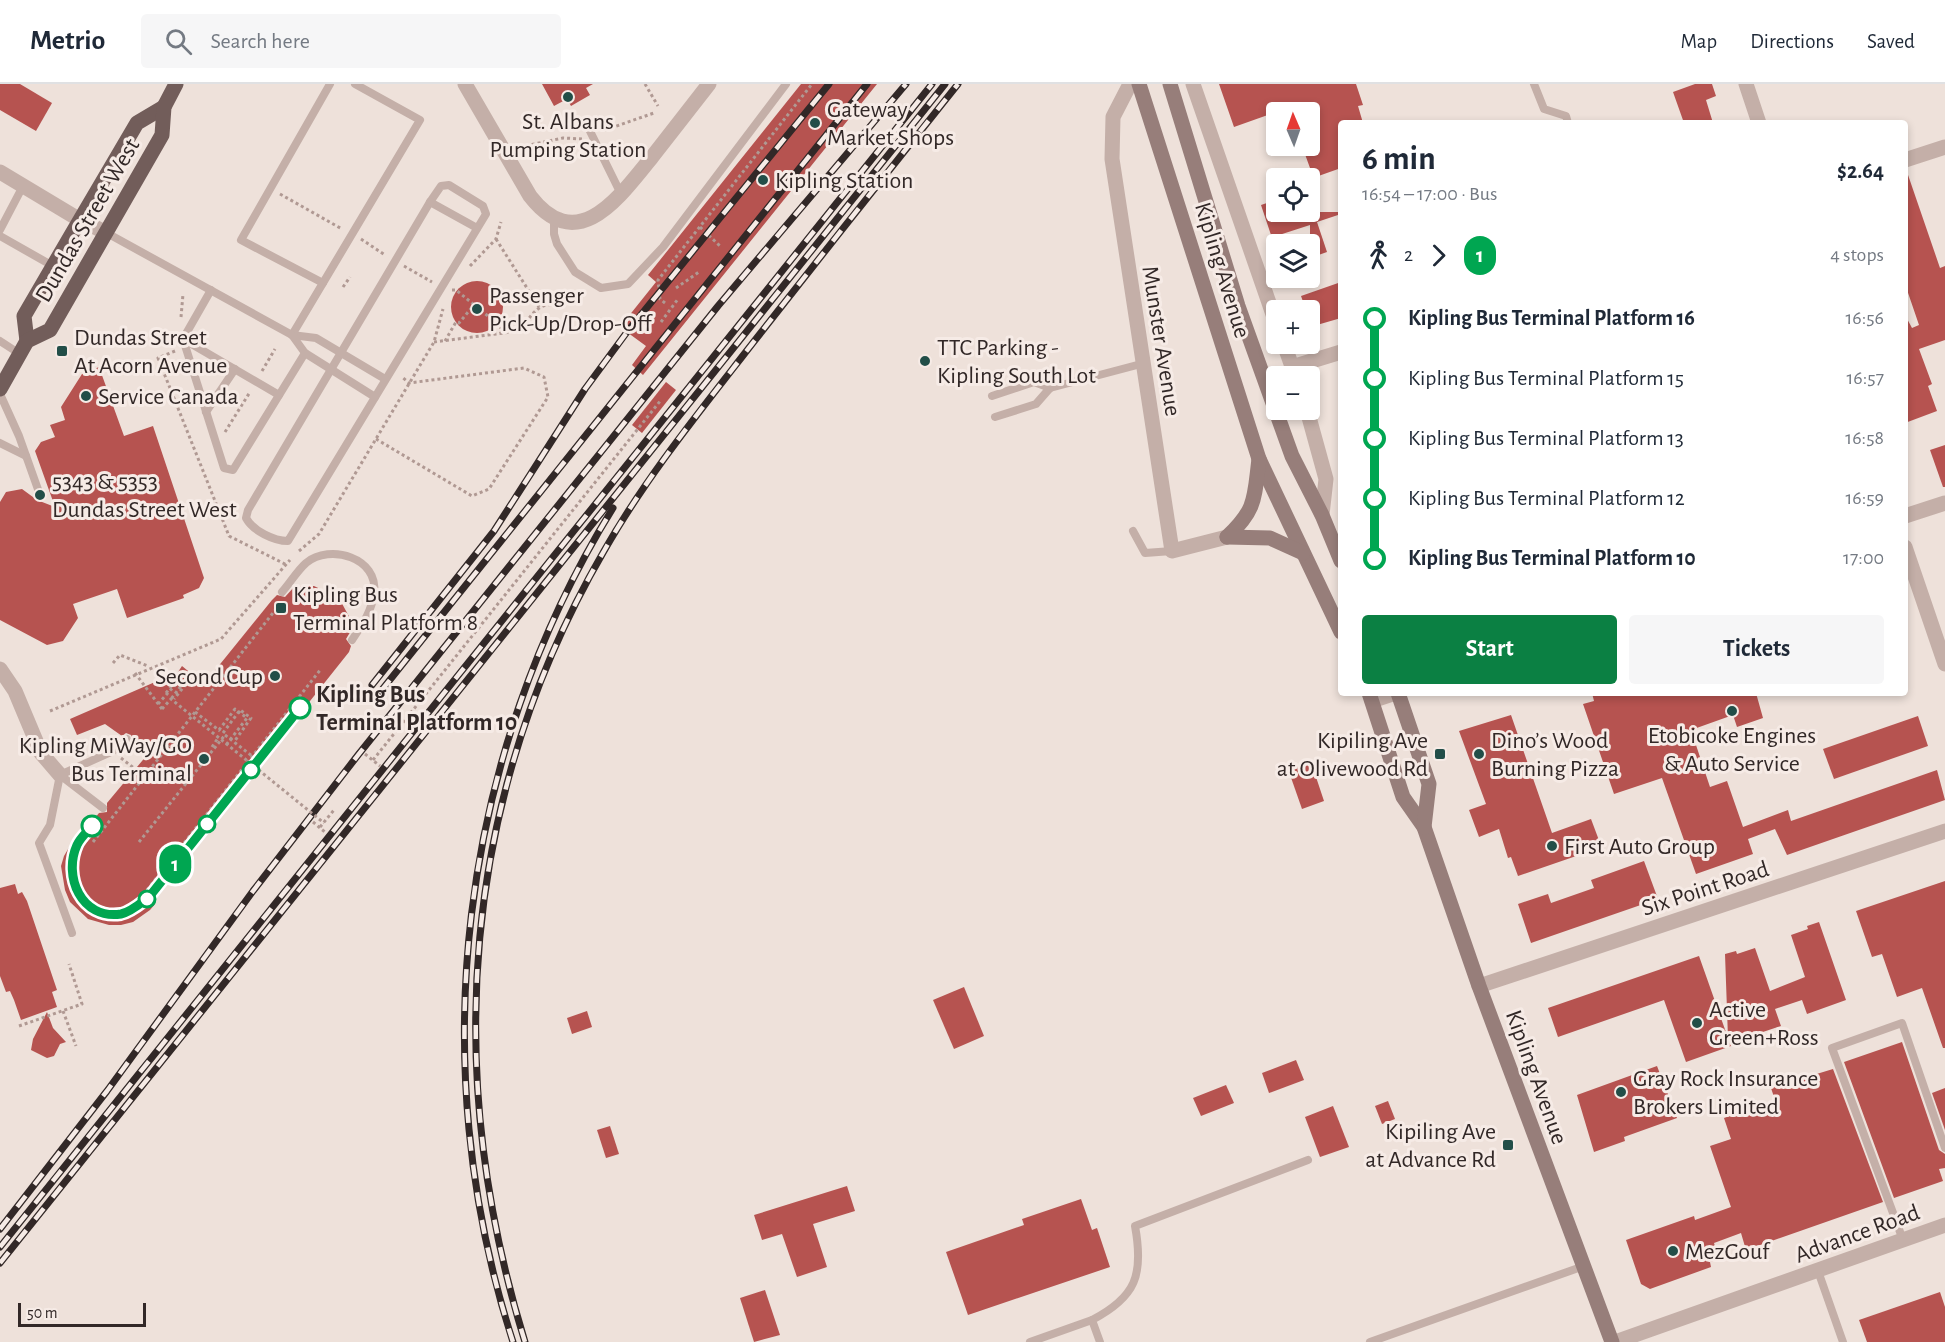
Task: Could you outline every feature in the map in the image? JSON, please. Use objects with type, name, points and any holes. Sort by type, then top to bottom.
[{"type":"main road","name":"Dundas Street West","points":[[0,389],[24,347],[50,330],[162,135],[164,107],[176,84]]},
{"type":"main road","name":"Kipling Avenue","points":[[1139,84],[1259,459],[1338,626]]},
{"type":"main road","name":"Kipling Avenue","points":[[1170,84],[1238,306],[1292,456],[1322,515],[1338,554]]},
{"type":"main road","name":"Dundas Street West","points":[[24,347],[24,316],[53,266],[137,123],[164,107]]},
{"type":"main road","points":[[1227,537],[1249,515],[1254,502],[1259,459]]},
{"type":"main road","points":[[1227,537],[1270,538],[1304,552]]},
{"type":"main road","name":"Kipling Avenue","points":[[1398,696],[1429,784],[1424,827]]},
{"type":"main road","name":"Kipling Avenue","points":[[1370,697],[1403,797],[1424,827],[1479,986],[1614,1342]]},
{"type":"street","points":[[465,84],[530,196],[541,210],[554,219],[568,222],[594,217],[609,208],[622,195],[709,84]]},
{"type":"street","name":"Munster Avenue","points":[[1130,84],[1113,117],[1111,144],[1141,364],[1172,551]]},
{"type":"street","name":"Kipling Avenue","points":[[1193,84],[1268,300]]},
{"type":"street","points":[[1746,84],[1758,120]]},
{"type":"street","points":[[1908,159],[1945,147]]},
{"type":"street","points":[[0,172],[80,220],[105,232]]},
{"type":"street","points":[[1308,366],[1338,353]]},
{"type":"street","name":"Kipling Avenue","points":[[1310,420],[1326,479],[1322,515]]},
{"type":"street","points":[[1908,515],[1945,503]]},
{"type":"street","points":[[1172,551],[1227,537]]},
{"type":"street","points":[[1908,556],[1945,664]]},
{"type":"street","points":[[0,669],[15,691],[41,753],[60,775]]},
{"type":"street","name":"Six Point Road","points":[[1479,986],[1945,831]]},
{"type":"street","name":"Advance Road","points":[[1614,1342],[1945,1225]]},
{"type":"lane","points":[[323,283],[241,240],[330,84]]},
{"type":"lane","points":[[292,335],[420,120],[355,84]]},
{"type":"lane","points":[[554,219],[557,244],[575,272],[601,288],[628,284],[663,247],[786,84]]},
{"type":"lane","points":[[1534,84],[1544,109],[1566,116],[1567,120]]},
{"type":"lane","points":[[598,119],[586,123],[622,195]]},
{"type":"lane","points":[[449,185],[483,206],[486,214],[477,228],[288,542],[279,541],[250,525],[246,518],[248,510],[441,186],[449,185]]},
{"type":"lane","points":[[0,230],[23,186]]},
{"type":"lane","points":[[430,202],[477,228]]},
{"type":"lane","points":[[105,232],[292,335],[316,338],[386,379]]},
{"type":"lane","points":[[0,236],[53,266]]},
{"type":"lane","points":[[211,290],[183,339],[224,468],[233,470],[305,353]]},
{"type":"lane","points":[[292,335],[305,353],[375,397]]},
{"type":"lane","points":[[183,339],[279,395]]},
{"type":"lane","points":[[0,341],[24,347]]},
{"type":"lane","points":[[995,417],[1036,404],[1050,388],[1141,364]]},
{"type":"lane","points":[[206,412],[235,369]]},
{"type":"lane","points":[[992,396],[1034,382],[1050,388]]},
{"type":"lane","points":[[0,394],[40,495]]},
{"type":"lane","points":[[0,443],[26,456]]},
{"type":"lane","points":[[1133,531],[1145,553],[1172,551]]},
{"type":"lane","points":[[282,592],[307,563],[321,555],[337,553],[352,557],[364,565],[372,578],[375,592],[369,613],[352,640]]},
{"type":"lane","points":[[60,775],[113,751],[127,739]]},
{"type":"lane","points":[[60,775],[103,808]]},
{"type":"lane","points":[[60,775],[50,825],[39,843],[72,933]]},
{"type":"lane","points":[[1903,1240],[1832,1048],[1902,1023],[1945,1148]]},
{"type":"lane","points":[[1030,1342],[1092,1320],[1116,1308],[1127,1296],[1135,1280],[1139,1247],[1135,1226],[1308,1160]]},
{"type":"lane","points":[[1370,1342],[1584,1266]]},
{"type":"lane","points":[[1818,1271],[1843,1342]]},
{"type":"lane","points":[[1092,1320],[1100,1342]]},
{"type":"path","points":[[645,84],[658,106]]},
{"type":"path","points":[[665,303],[660,299],[658,280],[812,84]]},
{"type":"path","points":[[700,227],[720,246]]},
{"type":"path","points":[[496,239],[539,307]]},
{"type":"path","points":[[676,288],[699,272]]},
{"type":"path","points":[[342,287],[350,277]]},
{"type":"path","points":[[456,290],[494,321],[500,319],[501,333]]},
{"type":"path","points":[[661,322],[678,299]]},
{"type":"path","points":[[434,342],[519,331],[539,307],[549,303],[563,306]]},
{"type":"path","points":[[445,340],[456,322],[459,323],[474,304]]},
{"type":"path","points":[[218,444],[275,349]]},
{"type":"path","points":[[376,439],[472,496],[489,489],[548,397],[544,377],[524,369],[409,383]]},
{"type":"path","points":[[373,760],[636,428],[661,400]]},
{"type":"path","points":[[93,842],[280,604]]},
{"type":"path","points":[[113,663],[120,655],[150,667]]},
{"type":"path","points":[[147,890],[321,669]]},
{"type":"path","points":[[135,673],[158,704],[162,709],[187,678],[182,674],[158,704]]},
{"type":"path","points":[[172,699],[324,822]]},
{"type":"path","points":[[222,733],[235,709],[247,718],[226,745]]},
{"type":"path","points":[[139,842],[240,710],[251,718],[234,742]]},
{"type":"path","points":[[195,712],[252,756]]},
{"type":"path","points":[[212,747],[218,738]]},
{"type":"path","points":[[113,751],[135,769]]},
{"type":"path","points":[[365,754],[380,766]]},
{"type":"path","points":[[320,827],[334,810]]},
{"type":"path","points":[[313,822],[326,833]]},
{"type":"path","points":[[19,1026],[82,1004],[69,964]]},
{"type":"path","points":[[63,1011],[76,1046]]},
{"type":"building","points":[[0,84],[20,84],[52,103],[36,131],[0,110]]},
{"type":"building","name":"St. Albans Pumping Station","points":[[542,84],[593,84],[586,88],[590,95],[571,106],[567,99],[554,106]]},
{"type":"building","name":"Kipling Station","points":[[801,84],[877,84],[643,375],[632,365],[646,346],[620,327],[656,282],[648,275]]},
{"type":"building","points":[[1219,84],[1356,84],[1363,105],[1358,106],[1362,120],[1338,120],[1338,169],[1320,175],[1320,168],[1310,168],[1306,156],[1320,156],[1320,102],[1266,102],[1266,116],[1234,127]]},
{"type":"building","points":[[1695,84],[1712,84],[1716,96],[1706,100],[1712,120],[1683,120],[1673,92]]},
{"type":"building","points":[[1908,175],[1940,268],[1945,266],[1945,340],[1919,349],[1932,384],[1928,386],[1937,411],[1908,422],[1908,321],[1912,328],[1919,325],[1908,293]]},
{"type":"building","points":[[1266,203],[1266,220],[1261,205]]},
{"type":"building","points":[[1320,212],[1338,212],[1338,215],[1320,221]]},
{"type":"building","points":[[1267,222],[1317,222],[1327,252],[1320,254],[1320,234],[1310,234],[1310,225],[1282,234],[1271,234]]},
{"type":"building","name":"Passenger Pick-Up/Drop-Off","points":[[472,281],[482,281],[492,285],[499,292],[503,307],[499,322],[492,329],[482,333],[472,333],[462,329],[455,322],[451,312],[451,302],[455,292],[462,285]]},
{"type":"building","points":[[1338,283],[1338,319],[1320,324],[1320,300],[1302,300],[1301,296]]},
{"type":"building","points":[[99,367],[124,436],[153,426],[204,578],[199,588],[183,595],[184,598],[127,618],[117,589],[73,604],[78,618],[63,641],[47,645],[0,620],[0,502],[6,492],[22,489],[37,500],[55,507],[35,451],[41,442],[55,437],[50,425],[65,420],[61,407],[82,374]]},
{"type":"building","points":[[666,382],[676,390],[642,433],[632,425]]},
{"type":"building","points":[[1945,445],[1945,487],[1943,487],[1930,450]]},
{"type":"building","name":"Kipling MiWay/GO Bus Terminal","points":[[314,586],[339,598],[352,622],[352,629],[346,639],[351,646],[349,652],[151,901],[155,904],[150,910],[133,922],[121,925],[109,925],[88,919],[70,902],[65,890],[61,866],[64,856],[74,839],[76,841],[99,813],[107,812],[107,803],[147,755],[131,743],[131,735],[126,733],[122,736],[105,724],[77,735],[70,719],[178,672],[182,666],[204,684],[272,600],[277,595],[285,597],[294,587]]},
{"type":"building","points":[[1593,696],[1757,696],[1763,718],[1737,727],[1733,715],[1691,730],[1710,787],[1727,781],[1743,827],[1788,810],[1791,821],[1937,770],[1945,800],[1787,855],[1775,829],[1748,839],[1753,854],[1696,874],[1662,778],[1614,794],[1583,704],[1594,701]]},
{"type":"building","points":[[1511,715],[1552,833],[1591,819],[1600,843],[1581,850],[1582,854],[1518,876],[1511,857],[1508,858],[1499,829],[1479,837],[1469,810],[1486,804],[1459,731]]},
{"type":"building","points":[[1918,716],[1928,746],[1834,779],[1823,749]]},
{"type":"building","points":[[1311,762],[1324,801],[1302,809],[1288,769]]},
{"type":"building","points":[[1644,861],[1658,899],[1531,943],[1518,904],[1548,894],[1551,903],[1594,888],[1591,880]]},
{"type":"building","points":[[1945,881],[1945,1048],[1943,1048],[1922,988],[1897,997],[1882,954],[1872,957],[1856,911]]},
{"type":"building","points":[[15,884],[18,894],[22,892],[27,901],[57,990],[52,992],[57,1007],[21,1020],[10,991],[6,992],[0,976],[0,888]]},
{"type":"building","points":[[1819,922],[1846,1000],[1807,1014],[1802,1000],[1775,1009],[1781,1026],[1730,1043],[1731,1046],[1686,1062],[1664,1000],[1558,1037],[1548,1008],[1699,956],[1728,1038],[1725,954],[1736,951],[1737,954],[1755,948],[1770,991],[1805,977],[1791,935]]},
{"type":"building","points":[[964,987],[984,1036],[954,1049],[933,1000]]},
{"type":"building","points":[[587,1011],[592,1027],[572,1034],[567,1018]]},
{"type":"building","points":[[47,1012],[53,1028],[66,1042],[60,1044],[54,1056],[47,1058],[31,1050],[33,1039]]},
{"type":"building","points":[[1902,1042],[1939,1150],[1945,1154],[1945,1168],[1939,1169],[1943,1181],[1894,1198],[1844,1062]]},
{"type":"building","points":[[1296,1060],[1304,1080],[1269,1093],[1262,1073]]},
{"type":"building","points":[[1657,1066],[1677,1118],[1624,1137],[1625,1141],[1594,1152],[1577,1095]]},
{"type":"building","points":[[1833,1069],[1883,1202],[1746,1250],[1741,1233],[1714,1243],[1719,1259],[1710,1262],[1711,1267],[1650,1289],[1641,1284],[1626,1240],[1694,1216],[1695,1220],[1731,1207],[1710,1146],[1731,1139],[1724,1118],[1775,1100],[1771,1088]]},
{"type":"building","points":[[1226,1085],[1234,1103],[1201,1116],[1193,1098]]},
{"type":"building","points":[[1945,1088],[1945,1130],[1932,1093]]},
{"type":"building","points":[[1388,1101],[1395,1119],[1382,1124],[1375,1106]]},
{"type":"building","points":[[1333,1106],[1349,1147],[1320,1157],[1305,1117]]},
{"type":"building","points":[[610,1126],[619,1154],[606,1158],[597,1130]]},
{"type":"building","points":[[847,1186],[855,1211],[813,1224],[827,1267],[797,1277],[782,1234],[762,1240],[754,1215]]},
{"type":"building","points":[[1081,1199],[1092,1230],[1097,1228],[1110,1267],[968,1315],[946,1252],[1024,1225],[1022,1219]]},
{"type":"building","points":[[765,1290],[780,1335],[754,1342],[740,1298]]},
{"type":"building","points":[[1940,1292],[1945,1307],[1945,1342],[1867,1342],[1859,1320]]},
{"type":"railway","points":[[372,685],[494,531],[585,389],[627,332],[829,84]]},
{"type":"railway","points":[[381,691],[867,84]]},
{"type":"railway","points":[[0,1229],[107,1091],[253,891],[358,755],[718,306],[906,84]]},
{"type":"railway","points":[[0,1247],[932,84]]},
{"type":"railway","points":[[0,1263],[945,84]]},
{"type":"railway","points":[[525,1342],[499,1241],[482,1140],[476,1038],[480,938],[494,838],[520,741],[556,645],[620,524],[674,445],[713,394],[958,84]]},
{"type":"railway","points":[[513,1342],[485,1237],[469,1129],[464,1022],[472,914],[490,808],[520,704],[561,604],[613,508]]},
{"type":"bus line","name":"1","points":[[92,826],[78,843],[74,855],[72,873],[75,888],[81,898],[99,912],[122,914],[149,897],[300,708]]},
{"type":"place","name":"St. Albans Pumping Station","points":[[568,97]]},
{"type":"place","name":"Gateway Market Shops","points":[[815,123]]},
{"type":"place","name":"Kipling Station","points":[[763,180]]},
{"type":"place","name":"Passenger Pick-Up/Drop-Off","points":[[477,309]]},
{"type":"place","name":"Dundas Street At Acorn Avenue","points":[[62,351]]},
{"type":"place","name":"TTC Parking - Kipling South Lot","points":[[925,361]]},
{"type":"place","name":"Service Canada","points":[[86,396]]},
{"type":"place","name":"5343 & 5353 Dundas Street West","points":[[40,495]]},
{"type":"place","name":"Kipling Bus Terminal Platform 8","points":[[281,608]]},
{"type":"place","name":"Second Cup","points":[[275,676]]},
{"type":"place","name":"Kipling Bus Terminal Platform 10","points":[[300,708]]},
{"type":"place","name":"Etobicoke Engines & Auto Service","points":[[1732,711]]},
{"type":"place","name":"Kipiling Ave at Olivewood Rd","points":[[1440,754]]},
{"type":"place","name":"Dino’s Wood Burning Pizza","points":[[1479,754]]},
{"type":"place","name":"Kipling MiWay/GO Bus Terminal","points":[[204,759]]},
{"type":"place","name":"First Auto Group","points":[[1552,846]]},
{"type":"place","name":"Active Green+Ross","points":[[1697,1023]]},
{"type":"place","name":"Gray Rock Insurance Brokers Limited","points":[[1621,1092]]},
{"type":"place","name":"Kipiling Ave at Advance Rd","points":[[1508,1145]]},
{"type":"place","name":"MezGouf","points":[[1673,1251]]}]
